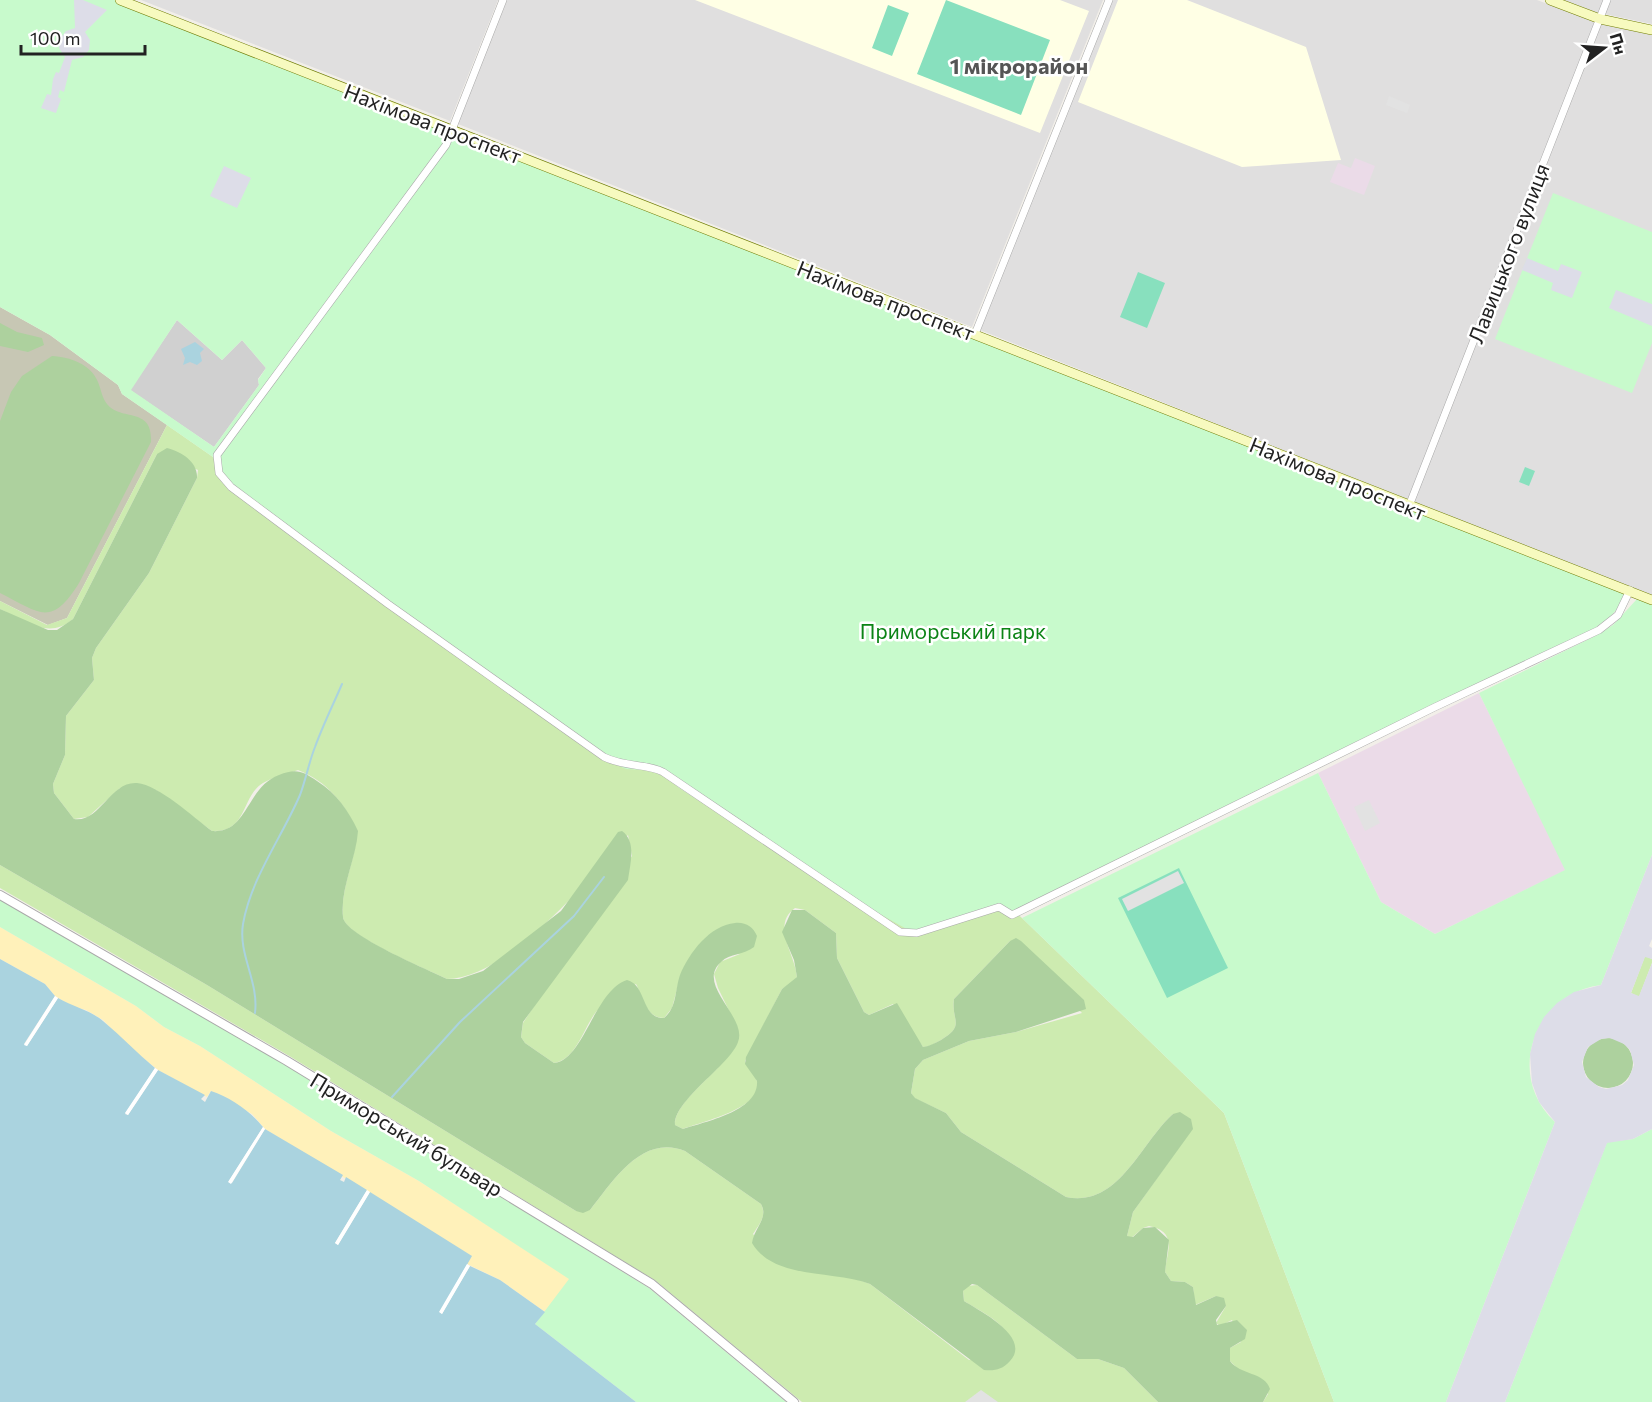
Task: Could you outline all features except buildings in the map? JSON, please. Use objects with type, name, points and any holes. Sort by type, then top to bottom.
[{"type":"main road","name":"Нахімова проспект","points":[[120,0],[1652,600]]},
{"type":"main road","points":[[1550,0],[1600,19],[1652,30]]},
{"type":"street","points":[[503,0],[452,130],[438,156],[217,455],[219,473],[231,487],[388,604],[604,757],[627,766],[653,768],[663,772],[906,934],[917,933],[995,908],[1006,909],[1012,915],[1435,707],[1599,630],[1618,615],[1630,590]]},
{"type":"street","points":[[975,334],[1109,0]]},
{"type":"street","name":"Лавицького вулиця","points":[[1408,506],[1607,0]]},
{"type":"street","name":"Приморський бульвар","points":[[0,895],[278,1055],[652,1284],[794,1402]]},
{"type":"shaded area","points":[[74,0],[83,0],[107,10],[85,32],[90,40],[89,50],[83,57],[72,60],[64,92],[60,90],[58,97],[61,99],[56,113],[41,108],[47,94],[51,95],[53,79],[56,72],[59,73],[65,57],[59,48],[60,39],[66,31],[75,28]]},
{"type":"shaded area","points":[[141,0],[498,0],[450,121]]},
{"type":"shaded area","points":[[507,0],[1103,0],[972,327],[458,124]]},
{"type":"shaded area","points":[[695,0],[1060,0],[1089,11],[1040,133]]},
{"type":"shaded area","points":[[1113,0],[1537,0],[1598,23],[1652,35],[1652,596],[980,330]]},
{"type":"shaded area","points":[[1118,0],[1187,0],[1306,47],[1341,160],[1242,167],[1078,102]]},
{"type":"shaded area","points":[[1563,0],[1652,0],[1652,24],[1595,12]]},
{"type":"shaded area","points":[[1389,96],[1410,105],[1407,113],[1386,105]]},
{"type":"shaded area","points":[[1355,158],[1375,166],[1364,195],[1330,182],[1338,163],[1351,168]]},
{"type":"shaded area","points":[[224,166],[251,178],[237,208],[210,196]]},
{"type":"shaded area","points":[[1527,258],[1558,271],[1561,264],[1582,272],[1572,298],[1551,290],[1553,283],[1522,270]]},
{"type":"shaded area","points":[[1616,290],[1652,304],[1652,326],[1609,308]]},
{"type":"shaded area","points":[[0,307],[50,335],[118,385],[122,394],[167,425],[67,618],[48,625],[0,601]]},
{"type":"shaded area","points":[[177,320],[222,360],[242,340],[266,368],[258,379],[259,385],[214,447],[130,390]]},
{"type":"shaded area","points":[[1479,693],[1566,870],[1435,934],[1381,902],[1318,773]]},
{"type":"shaded area","points":[[1369,800],[1380,823],[1365,831],[1354,807]]},
{"type":"shaded area","points":[[1652,855],[1652,939],[1649,946],[1652,948],[1652,959],[1645,957],[1631,993],[1639,996],[1652,963],[1652,1129],[1633,1139],[1607,1143],[1505,1402],[1446,1402],[1555,1122],[1539,1102],[1532,1083],[1530,1054],[1535,1034],[1544,1017],[1557,1003],[1574,992],[1601,985]],"holes":[[[1610,1038],[1624,1044],[1630,1050],[1634,1065],[1628,1080],[1622,1085],[1606,1089],[1599,1087],[1586,1077],[1582,1062],[1588,1047],[1601,1039]]]},
{"type":"shaded area","points":[[1178,871],[1184,883],[1128,911],[1122,899]]},
{"type":"shaded area","points":[[981,1390],[998,1402],[965,1402]]},
{"type":"green space","name":"Приморський парк","points":[[0,0],[122,0],[1629,596],[1608,619],[1594,629],[1016,912],[1002,908],[912,932],[846,895],[678,787],[663,771],[626,769],[595,755],[228,488],[213,457],[122,394],[118,385],[50,335],[0,307]],"holes":[[[177,320],[222,360],[242,340],[266,368],[258,380],[259,385],[214,447],[131,390]]]},
{"type":"green space","points":[[946,0],[1050,40],[1021,115],[917,74]]},
{"type":"green space","points":[[888,5],[909,13],[892,56],[872,48]]},
{"type":"green space","points":[[1553,193],[1652,232],[1652,343],[1632,393],[1495,339]]},
{"type":"green space","points":[[1138,272],[1165,283],[1147,328],[1120,317]]},
{"type":"green space","points":[[0,323],[17,332],[42,338],[44,345],[28,352],[0,346]]},
{"type":"green space","points":[[52,356],[73,360],[90,370],[107,404],[113,409],[135,416],[147,423],[151,442],[79,583],[60,606],[52,611],[44,612],[25,606],[0,593],[0,421],[11,392],[22,376]]},
{"type":"green space","points":[[167,425],[213,457],[228,488],[595,755],[609,763],[663,771],[678,787],[827,883],[1013,910],[1224,1113],[1334,1402],[1263,1402],[1268,1394],[1257,1377],[1240,1371],[1230,1361],[1230,1348],[1241,1342],[1232,1320],[1220,1326],[1216,1323],[1226,1306],[1216,1296],[1195,1305],[1193,1287],[1185,1282],[1171,1281],[1165,1272],[1169,1244],[1164,1233],[1149,1226],[1130,1239],[1127,1236],[1133,1212],[1192,1129],[1173,1114],[1115,1183],[1101,1193],[1085,1198],[1066,1197],[961,1132],[946,1113],[914,1098],[911,1093],[915,1069],[923,1060],[969,1041],[1016,1032],[1082,1013],[1010,941],[954,999],[956,1022],[949,1035],[930,1046],[923,1047],[893,1004],[869,1015],[864,1012],[837,958],[836,933],[805,910],[795,908],[788,915],[785,931],[797,977],[795,981],[782,989],[745,1061],[756,1078],[757,1091],[742,1106],[683,1129],[675,1125],[680,1109],[725,1059],[738,1029],[718,988],[714,974],[720,962],[740,954],[691,956],[681,974],[672,1008],[664,1018],[653,1015],[649,1011],[636,984],[609,1000],[596,1012],[574,1050],[562,1061],[554,1063],[525,1043],[521,1037],[523,1023],[632,856],[628,835],[570,899],[521,945],[495,963],[470,975],[447,979],[372,943],[347,925],[343,917],[344,895],[357,831],[334,794],[318,780],[298,770],[263,783],[251,796],[238,820],[224,830],[212,831],[156,790],[120,788],[88,817],[74,819],[54,793],[53,784],[65,755],[66,716],[94,680],[92,658],[96,648],[149,573],[197,478],[198,470],[157,454],[73,619],[64,625],[46,628],[28,623],[0,609],[0,601],[47,625],[67,618]]},
{"type":"green space","points":[[167,448],[188,458],[195,467],[197,478],[149,573],[96,648],[92,658],[94,680],[66,716],[65,755],[53,784],[54,793],[74,819],[83,819],[91,815],[119,788],[137,783],[165,795],[212,831],[224,830],[240,818],[268,781],[290,772],[303,773],[324,786],[336,797],[346,809],[358,831],[344,895],[343,917],[347,924],[372,942],[447,979],[459,979],[483,971],[561,911],[618,832],[622,831],[630,841],[631,847],[628,880],[523,1022],[521,1037],[525,1043],[554,1063],[564,1059],[582,1038],[606,997],[627,980],[638,988],[651,1013],[664,1018],[673,1004],[680,975],[695,949],[709,935],[726,925],[743,923],[749,926],[757,936],[754,947],[721,962],[715,971],[714,981],[736,1022],[739,1032],[738,1042],[733,1051],[683,1105],[677,1115],[675,1125],[683,1129],[741,1107],[750,1100],[755,1091],[757,1081],[745,1064],[746,1057],[782,989],[797,977],[794,960],[782,932],[792,910],[805,910],[836,933],[837,958],[864,1012],[869,1015],[897,1003],[923,1047],[949,1035],[956,1022],[954,999],[1010,941],[1016,938],[1084,1000],[1086,1009],[1016,1032],[969,1041],[923,1060],[915,1069],[911,1093],[915,1098],[946,1113],[961,1132],[1066,1197],[1085,1198],[1101,1193],[1127,1170],[1173,1114],[1180,1112],[1191,1119],[1193,1129],[1133,1212],[1127,1236],[1133,1237],[1143,1228],[1155,1227],[1169,1240],[1165,1272],[1171,1281],[1185,1282],[1193,1287],[1196,1305],[1216,1296],[1224,1298],[1226,1306],[1216,1320],[1217,1325],[1237,1320],[1247,1330],[1245,1339],[1230,1348],[1230,1361],[1234,1366],[1258,1376],[1267,1383],[1270,1389],[1263,1402],[1158,1402],[1124,1368],[1098,1359],[1077,1359],[977,1285],[972,1284],[963,1291],[964,1301],[1001,1326],[1014,1343],[1015,1352],[1007,1364],[998,1369],[984,1370],[870,1284],[790,1269],[762,1255],[752,1243],[762,1219],[761,1204],[685,1151],[670,1147],[642,1154],[619,1174],[590,1210],[583,1213],[576,1211],[207,985],[0,865],[0,609],[48,630],[57,630],[73,619],[157,454]]},
{"type":"green space","points":[[1525,467],[1535,471],[1529,486],[1519,482]]},
{"type":"green space","points":[[1637,599],[1652,605],[1652,855],[1601,985],[1578,991],[1559,1003],[1544,1019],[1534,1039],[1530,1060],[1531,1082],[1540,1103],[1555,1122],[1446,1402],[1334,1402],[1224,1113],[1022,918],[1318,773],[1381,902],[1435,934],[1565,870],[1479,693],[1597,635],[1613,625]]},
{"type":"green space","points":[[0,865],[207,985],[576,1211],[590,1210],[619,1174],[642,1154],[670,1147],[685,1151],[761,1204],[763,1216],[753,1234],[778,1264],[857,1279],[870,1284],[969,1360],[1014,1351],[1012,1342],[1002,1327],[988,1315],[964,1301],[963,1291],[967,1286],[977,1285],[1077,1359],[1098,1359],[1124,1368],[1158,1402],[802,1402],[656,1281],[291,1057],[0,888]]},
{"type":"green space","points":[[1179,868],[1228,968],[1167,998],[1118,898]]},
{"type":"green space","points":[[0,900],[285,1065],[649,1288],[786,1402],[636,1402],[535,1324],[569,1279],[419,1181],[331,1131],[200,1046],[164,1027],[136,1006],[0,927]]},
{"type":"green space","points":[[1645,956],[1652,959],[1652,963],[1639,997],[1631,993]]},
{"type":"green space","points":[[1613,1038],[1626,1045],[1632,1053],[1632,1073],[1626,1081],[1618,1087],[1603,1088],[1590,1081],[1584,1073],[1583,1058],[1590,1045],[1598,1039]]},
{"type":"green space","points":[[1652,1129],[1652,1402],[1505,1402],[1607,1142],[1633,1139]]},
{"type":"sand","points":[[0,927],[136,1006],[164,1027],[200,1046],[331,1131],[419,1181],[570,1279],[545,1312],[500,1280],[467,1264],[471,1256],[265,1129],[252,1114],[211,1091],[207,1097],[158,1070],[128,1046],[103,1020],[86,1010],[73,1007],[55,996],[45,984],[0,959]]},
{"type":"water","points":[[195,342],[204,349],[200,353],[202,361],[197,365],[190,362],[183,365],[185,358],[181,349]]},
{"type":"water","points":[[0,959],[45,984],[55,996],[24,1044],[27,1046],[58,998],[93,1014],[155,1068],[125,1114],[128,1115],[158,1070],[205,1095],[201,1099],[205,1102],[211,1091],[226,1097],[246,1110],[263,1127],[229,1181],[232,1183],[265,1129],[343,1175],[340,1180],[344,1182],[346,1177],[367,1190],[335,1243],[338,1245],[370,1192],[472,1256],[440,1312],[442,1314],[470,1266],[500,1280],[545,1312],[535,1324],[636,1402],[0,1402]]},
{"type":"pier","points":[[55,996],[58,998],[27,1046],[24,1045]]},
{"type":"pier","points":[[155,1068],[158,1070],[128,1115],[125,1113]]},
{"type":"pier","points":[[263,1127],[265,1129],[231,1184],[228,1182]]},
{"type":"pier","points":[[367,1190],[370,1192],[338,1245],[335,1243]]},
{"type":"pier","points":[[467,1264],[470,1266],[442,1314],[439,1312]]},
{"type":"waterway","points":[[255,1013],[254,990],[242,935],[247,907],[260,874],[300,795],[318,739],[342,684]]},
{"type":"waterway","points":[[392,1097],[460,1022],[574,916],[604,877]]},
{"type":"district","name":"1 мікрорайон","points":[[1019,65]]}]
